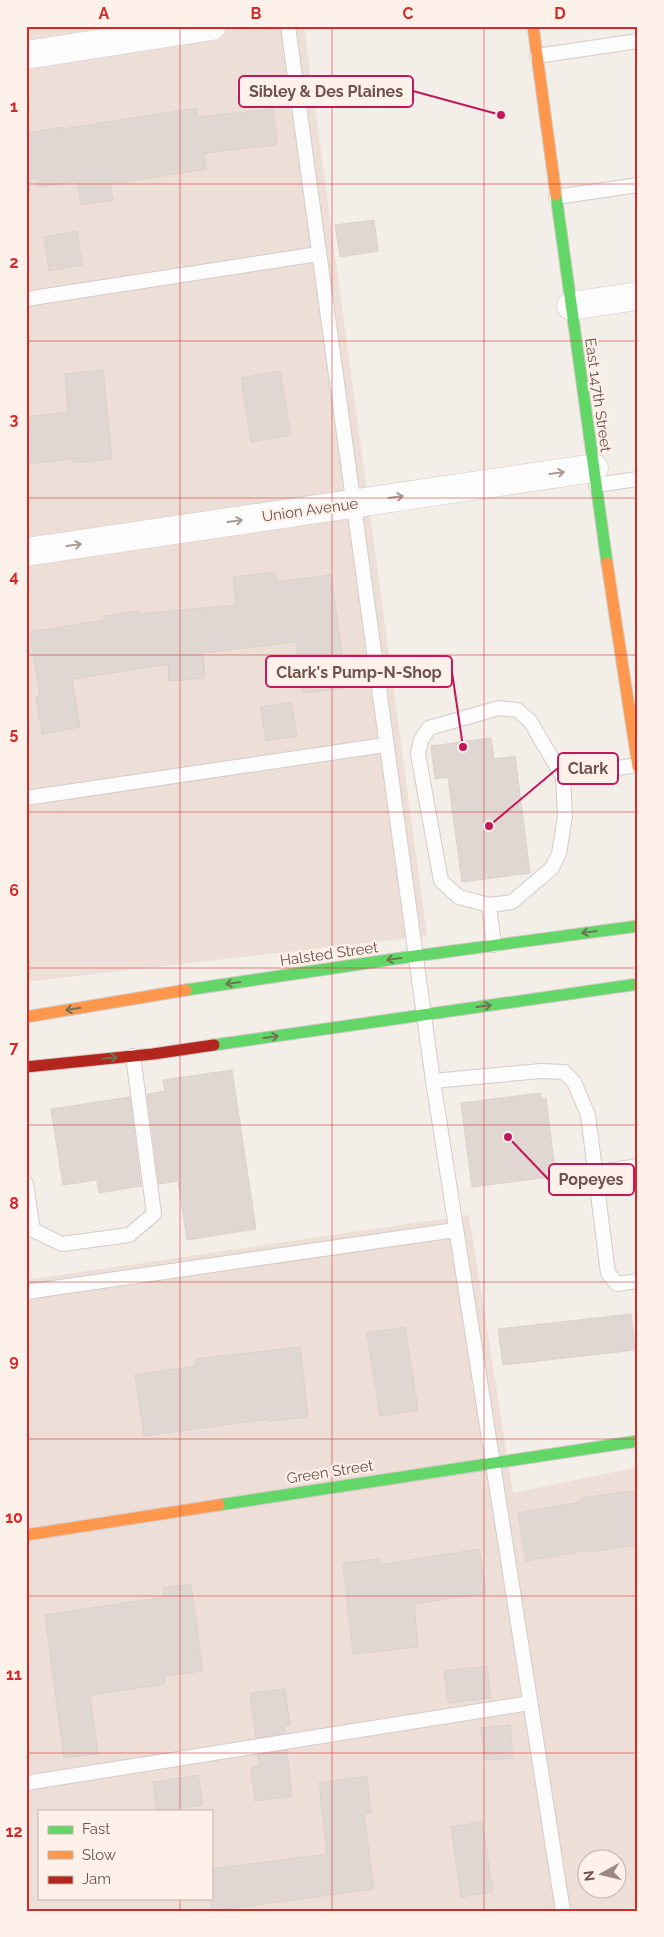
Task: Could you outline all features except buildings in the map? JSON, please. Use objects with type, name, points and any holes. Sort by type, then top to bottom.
[{"type":"main road","name":"East 147th Street","points":[[532,26],[595,476],[635,729],[638,766]]},
{"type":"main road","name":"Halsted Street","points":[[26,1017],[136,998],[415,956],[638,926]]},
{"type":"main road","points":[[26,1067],[133,1056],[638,984]]},
{"type":"main road","name":"Green Street","points":[[26,1535],[491,1462],[638,1441]]},
{"type":"street","points":[[26,55],[212,26]]},
{"type":"street","points":[[571,306],[638,296]]},
{"type":"street","name":"Union Avenue","points":[[26,552],[352,504],[595,476]]},
{"type":"lane","points":[[288,26],[423,1015],[491,1462],[563,1911]]},
{"type":"lane","points":[[537,56],[638,41]]},
{"type":"lane","points":[[556,197],[638,185]]},
{"type":"lane","points":[[26,299],[318,254]]},
{"type":"lane","points":[[595,476],[638,479]]},
{"type":"lane","points":[[499,708],[517,710],[530,721],[563,777],[565,816],[559,854],[552,868],[512,902],[489,905],[459,897],[441,882],[418,754],[421,740],[429,728],[499,708]]},
{"type":"lane","points":[[26,798],[385,746]]},
{"type":"lane","points":[[563,777],[638,766]]},
{"type":"lane","points":[[489,905],[494,945]]},
{"type":"lane","points":[[26,1184],[33,1230],[62,1244],[129,1235],[154,1214],[133,1056]]},
{"type":"lane","points":[[433,1081],[541,1071],[564,1072],[574,1082],[588,1115],[608,1273],[617,1284],[638,1281]]},
{"type":"lane","points":[[596,1173],[638,1166]]},
{"type":"lane","points":[[26,1292],[455,1230]]},
{"type":"lane","points":[[26,1783],[530,1702]]},
{"type":"shaded area","points":[[26,26],[304,26],[427,936],[26,982]]},
{"type":"shaded area","points":[[469,1215],[513,1493],[638,1467],[638,1911],[26,1911],[26,1280]]},
{"type":"traffic: fast","points":[[556,195],[607,563]]},
{"type":"traffic: fast","points":[[186,990],[408,957],[638,926]]},
{"type":"traffic: fast","points":[[214,1045],[638,984]]},
{"type":"traffic: fast","points":[[219,1505],[638,1441]]},
{"type":"traffic: slow","points":[[533,26],[556,195]]},
{"type":"traffic: slow","points":[[607,563],[638,767]]},
{"type":"traffic: slow","points":[[26,1017],[186,990]]},
{"type":"traffic: slow","points":[[26,1535],[219,1505]]},
{"type":"traffic: jam","points":[[26,1067],[153,1054],[214,1045]]},
{"type":"place","name":"Sibley & Des Plaines","points":[[501,115]]},
{"type":"place","name":"Clark's Pump-N-Shop","points":[[463,747]]},
{"type":"place","name":"Clark","points":[[489,826]]},
{"type":"place","name":"Popeyes","points":[[508,1137]]}]
